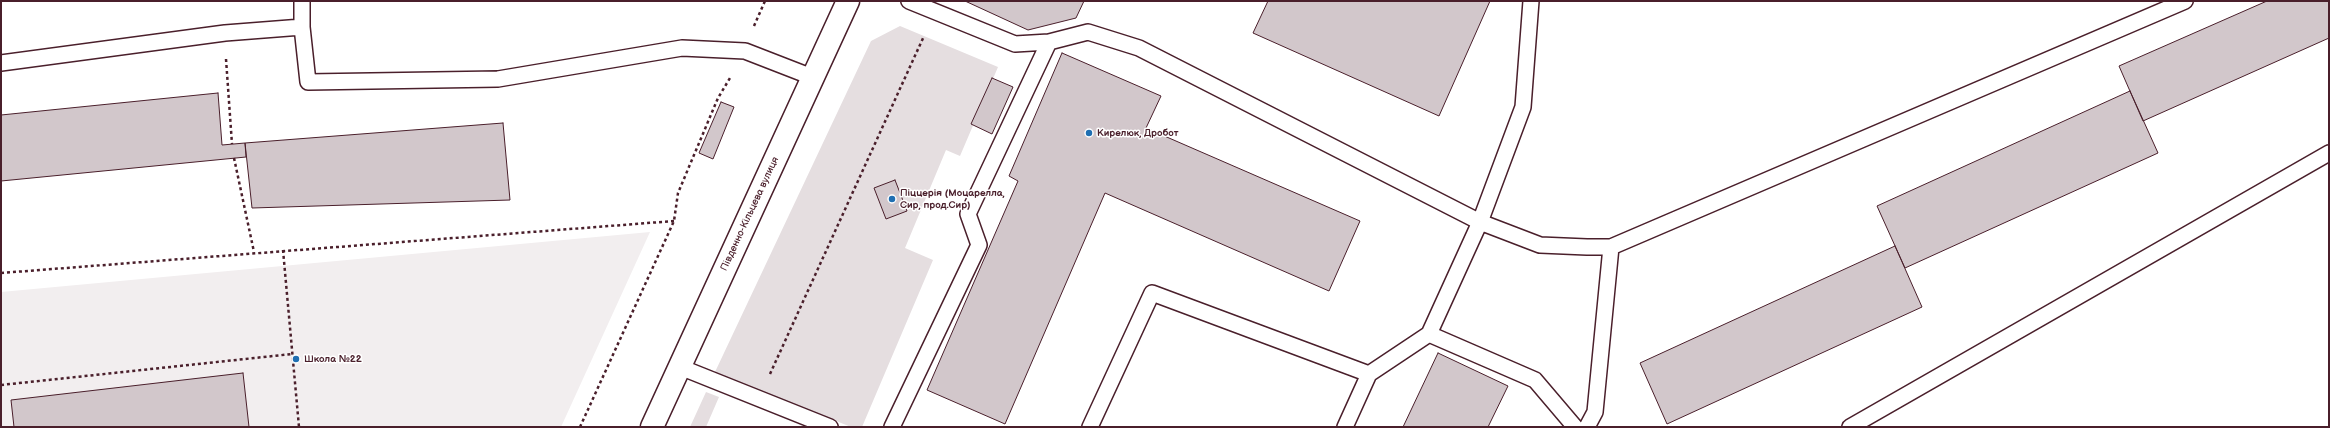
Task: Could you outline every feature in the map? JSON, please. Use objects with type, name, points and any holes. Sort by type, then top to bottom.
[{"type":"main road","name":"Південно-Кільцева вулиця","points":[[652,427],[848,1]]},
{"type":"lane","points":[[302,1],[302,27],[308,82],[498,79],[682,48],[745,51],[812,77]]},
{"type":"lane","points":[[909,1],[935,13],[1015,44],[1049,42],[1088,32],[1139,48],[1480,222],[1540,245],[1611,247],[2185,1]]},
{"type":"lane","points":[[1345,427],[1370,374],[1429,334],[1480,222],[1523,107],[1531,1]]},
{"type":"lane","points":[[1,63],[225,33],[302,27]]},
{"type":"lane","points":[[892,427],[979,245],[968,214],[1049,42]]},
{"type":"lane","points":[[1850,427],[2329,153]]},
{"type":"lane","points":[[1587,427],[1594,412],[1611,247]]},
{"type":"lane","points":[[1090,427],[1152,293],[1370,374]]},
{"type":"lane","points":[[1429,334],[1535,380],[1575,427]]},
{"type":"lane","points":[[680,367],[830,427]]},
{"type":"path","points":[[580,427],[674,221],[678,193],[718,98],[745,51],[765,1]]},
{"type":"path","points":[[759,398],[935,13]]},
{"type":"path","points":[[225,33],[232,144]]},
{"type":"path","points":[[234,158],[254,252]]},
{"type":"path","points":[[1,273],[254,252],[674,221]]},
{"type":"path","points":[[283,250],[299,427]]},
{"type":"path","points":[[1,385],[292,354]]},
{"type":"shaded area","points":[[900,26],[998,67],[960,156],[946,150],[905,248],[933,260],[862,427],[851,427],[715,372],[871,41]]},
{"type":"shaded area","name":"Школа №22","points":[[650,232],[561,427],[1,427],[1,292]]},
{"type":"shaded area","points":[[706,392],[719,397],[706,427],[690,427]]},
{"type":"building","points":[[965,1],[1084,1],[1076,18],[1028,30]]},
{"type":"building","points":[[1268,1],[1490,1],[1439,116],[1253,33]]},
{"type":"building","points":[[2267,1],[2329,1],[2329,38],[2143,121],[2119,66]]},
{"type":"building","points":[[1062,53],[1161,96],[1146,128],[1360,221],[1329,291],[1105,193],[1005,424],[927,390],[1018,181],[1009,176]]},
{"type":"building","points":[[992,78],[1013,87],[992,134],[971,124]]},
{"type":"building","points":[[2130,91],[2158,153],[1905,268],[1877,206]]},
{"type":"building","points":[[218,93],[222,145],[245,143],[246,157],[1,181],[1,115]]},
{"type":"building","points":[[721,102],[734,107],[713,159],[699,153]]},
{"type":"building","points":[[503,123],[510,200],[252,208],[245,143]]},
{"type":"building","points":[[895,180],[907,211],[886,219],[874,188]]},
{"type":"building","points":[[1895,246],[1922,307],[1667,424],[1640,363]]},
{"type":"building","points":[[1438,353],[1508,386],[1488,427],[1403,427]]},
{"type":"building","points":[[243,373],[249,427],[14,427],[11,400]]},
{"type":"place","name":"Кирелюк, Дробот","points":[[1089,133]]},
{"type":"place","name":"Піццерія (Моцарелла, Сир, прод.Сир)","points":[[892,199]]},
{"type":"place","name":"Школа №22","points":[[296,359]]}]
